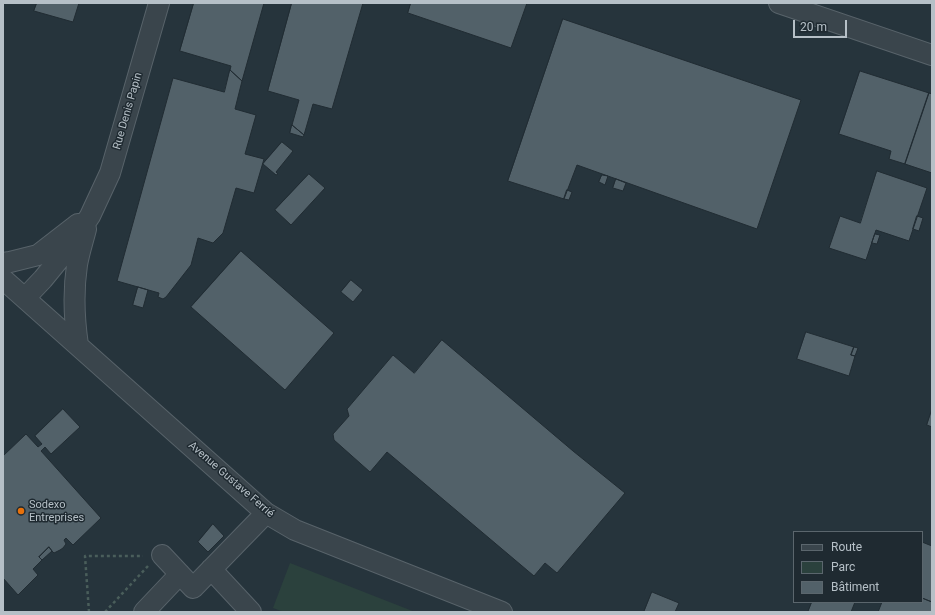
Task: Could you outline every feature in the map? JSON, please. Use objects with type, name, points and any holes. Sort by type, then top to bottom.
[{"type":"street","name":"Rue Denis Papin","points":[[25,298],[70,246],[90,216],[110,173],[159,3]]},
{"type":"street","points":[[779,3],[932,56]]},
{"type":"street","name":"Rue Denis Papin","points":[[78,345],[75,322],[74,292],[78,264],[90,216]]},
{"type":"street","points":[[3,263],[38,255],[90,216]]},
{"type":"street","name":"Avenue Gustave Ferrié","points":[[3,279],[266,513],[295,530],[502,612]]},
{"type":"street","points":[[160,555],[193,588],[266,513]]},
{"type":"street","points":[[211,569],[251,612]]},
{"type":"street","points":[[144,612],[180,574]]},
{"type":"path","points":[[89,612],[84,556],[160,555]]},
{"type":"path","points":[[105,612],[160,555]]},
{"type":"green space","points":[[290,563],[415,612],[284,612],[273,608]]},
{"type":"building","points":[[37,3],[79,3],[73,22],[34,11]]},
{"type":"building","points":[[194,3],[264,3],[242,81],[230,70],[231,66],[180,51]]},
{"type":"building","points":[[292,3],[363,3],[332,109],[313,104],[304,135],[292,125],[299,100],[268,91]]},
{"type":"building","points":[[411,3],[527,3],[511,48],[408,13]]},
{"type":"building","points":[[563,19],[801,100],[757,229],[577,165],[564,199],[508,181]]},
{"type":"building","points":[[230,70],[242,81],[235,109],[256,115],[245,154],[264,159],[254,193],[236,188],[223,233],[213,243],[198,238],[191,265],[163,299],[158,297],[159,293],[117,281],[173,78],[224,92]]},
{"type":"building","points":[[860,71],[929,93],[905,164],[889,159],[891,151],[839,134]]},
{"type":"building","points":[[929,93],[932,94],[932,173],[905,164]]},
{"type":"building","points":[[292,125],[304,135],[303,137],[290,133]]},
{"type":"building","points":[[282,142],[293,151],[276,172],[278,174],[276,175],[263,164]]},
{"type":"building","points":[[877,171],[927,188],[909,241],[876,230],[866,260],[829,248],[840,216],[860,223]]},
{"type":"building","points":[[309,174],[325,188],[291,225],[275,210]]},
{"type":"building","points":[[602,175],[608,176],[605,185],[599,182]]},
{"type":"building","points":[[616,179],[626,183],[623,191],[613,188]]},
{"type":"building","points":[[567,190],[572,192],[569,200],[564,199]]},
{"type":"building","points":[[917,216],[923,218],[919,231],[913,229]]},
{"type":"building","points":[[875,234],[880,235],[877,244],[872,243]]},
{"type":"building","points":[[241,251],[334,333],[285,390],[191,307]]},
{"type":"building","points":[[351,280],[363,290],[353,302],[341,292]]},
{"type":"building","points":[[138,287],[148,290],[143,308],[133,305]]},
{"type":"building","points":[[806,332],[854,347],[851,355],[855,356],[849,376],[797,359]]},
{"type":"building","points":[[442,340],[625,493],[557,573],[545,563],[534,576],[387,452],[370,472],[334,440],[333,434],[349,416],[347,409],[393,355],[414,373]]},
{"type":"building","points":[[854,347],[858,348],[855,356],[851,355]]},
{"type":"building","points":[[63,409],[80,427],[51,454],[45,447],[41,451],[101,518],[73,545],[66,538],[64,540],[66,544],[60,550],[54,553],[49,547],[39,557],[42,560],[33,569],[38,575],[18,595],[3,578],[3,456],[26,434],[38,447],[42,444],[35,436]]},
{"type":"building","points":[[932,409],[932,427],[927,425]]},
{"type":"building","points":[[213,524],[224,536],[208,552],[198,542]]},
{"type":"building","points":[[923,542],[932,546],[932,602],[923,598]]},
{"type":"building","points":[[49,547],[52,551],[42,560],[39,557]]},
{"type":"building","points":[[652,592],[679,603],[675,612],[644,612]]},
{"type":"building","points":[[923,598],[932,602],[932,612],[878,612],[882,603],[923,603]]},
{"type":"building","points":[[812,603],[855,603],[851,612],[808,612]]},
{"type":"place","name":"Sodexo Entreprises","points":[[21,511]]}]
